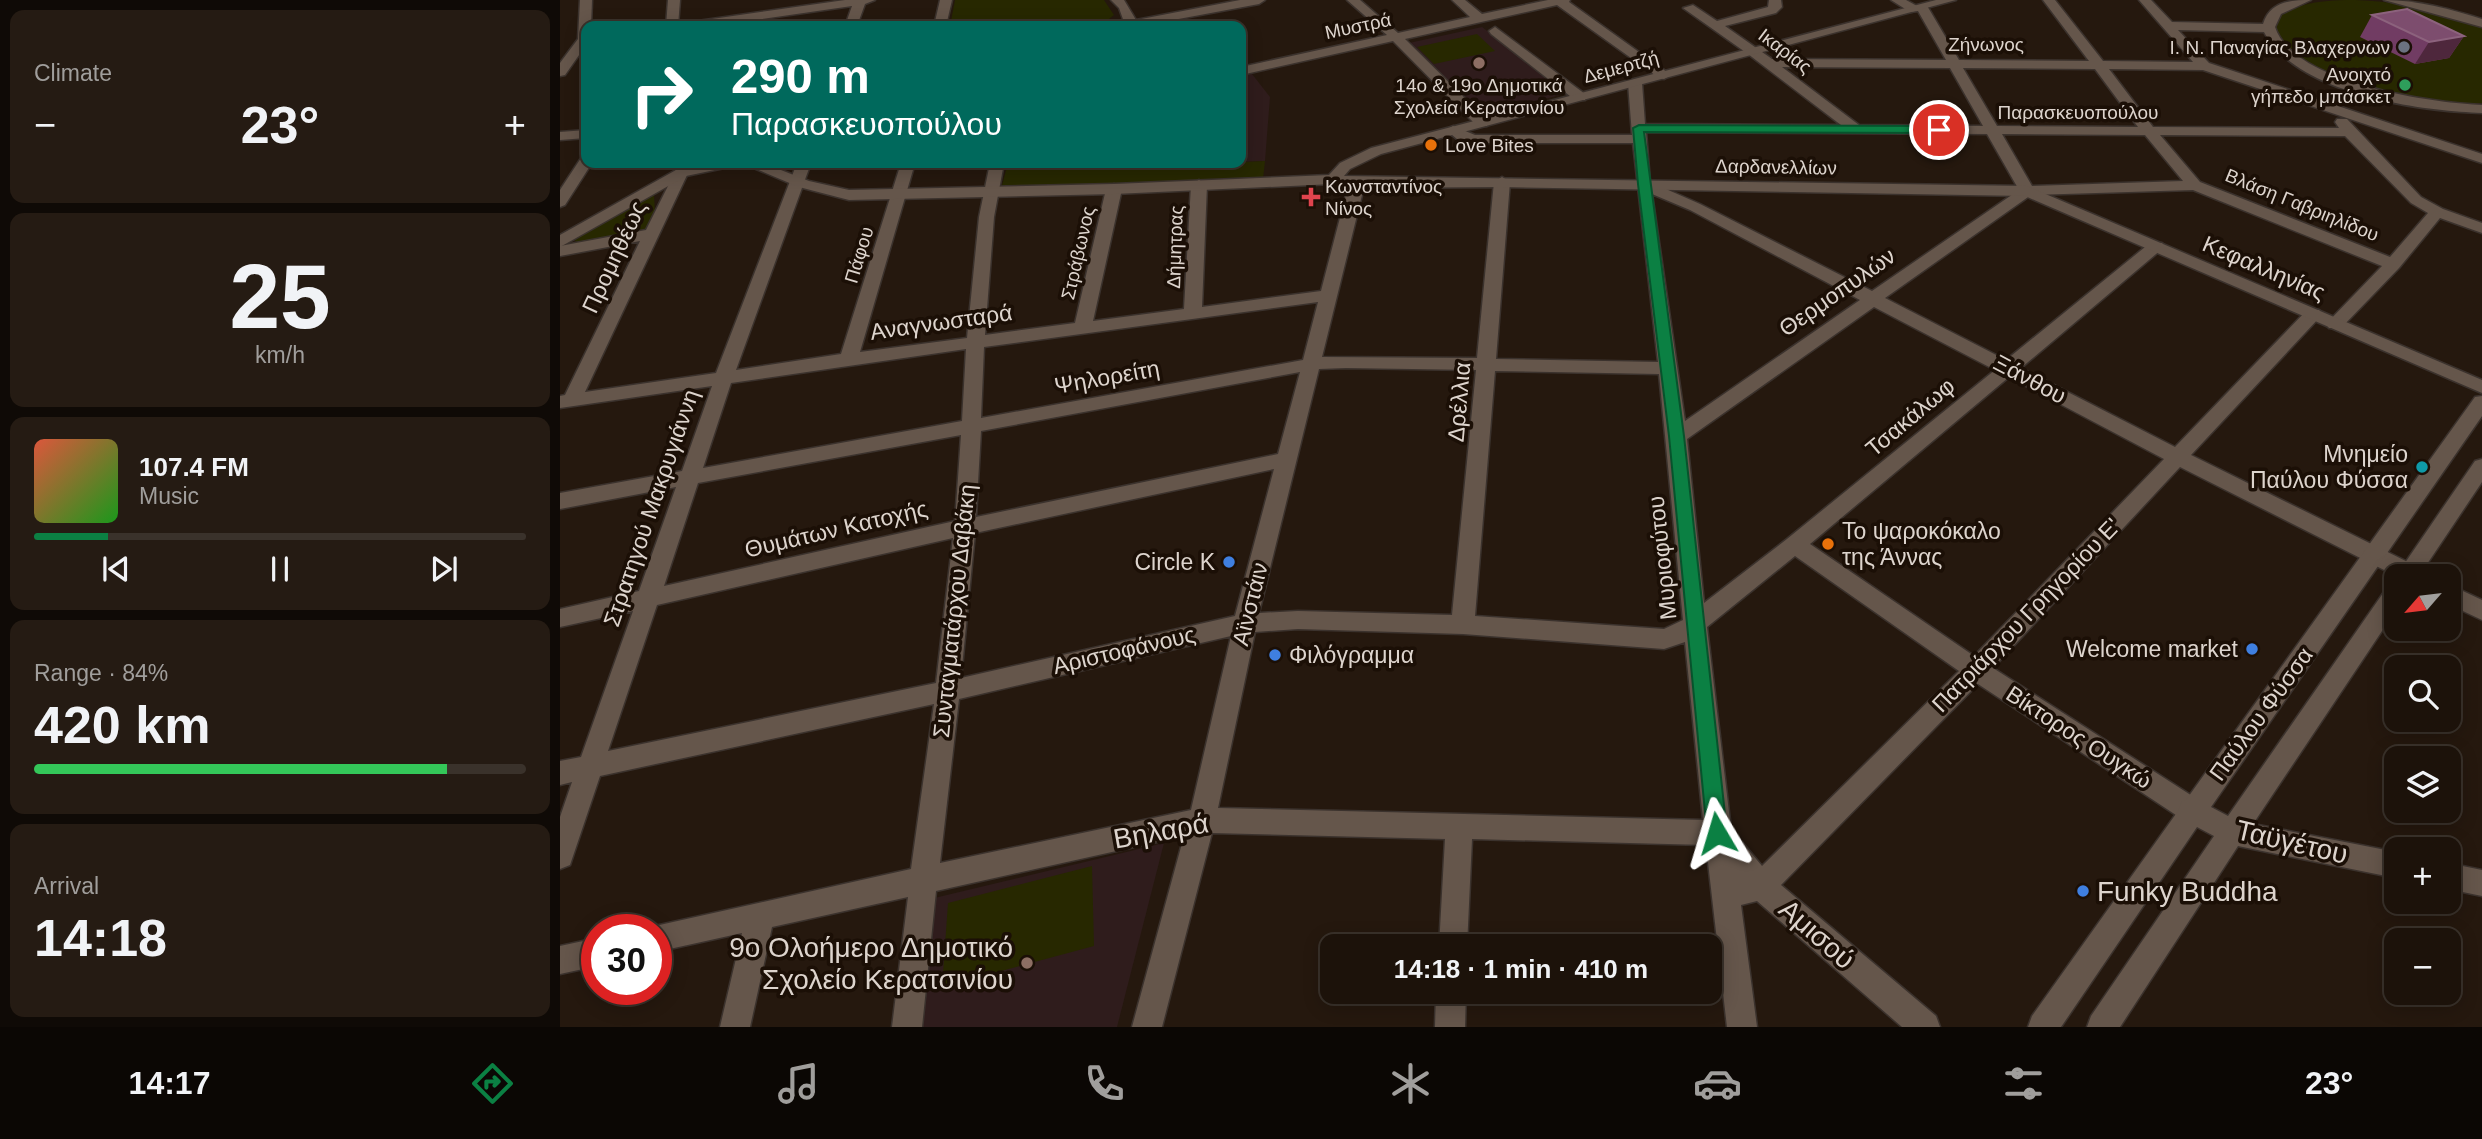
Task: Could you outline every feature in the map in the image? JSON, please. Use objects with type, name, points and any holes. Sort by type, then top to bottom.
[{"type":"street","points":[[585,21],[586,0]]},
{"type":"street","points":[[672,21],[674,0]]},
{"type":"street","points":[[756,0],[757,21],[865,1]]},
{"type":"street","points":[[941,21],[946,0]]},
{"type":"street","points":[[1117,0],[1124,7],[1127,21]]},
{"type":"street","points":[[1195,0],[1208,15]]},
{"type":"street","points":[[1164,21],[1208,15],[1259,0]]},
{"type":"street","points":[[1353,0],[1396,37],[1482,122]]},
{"type":"street","points":[[1458,0],[1480,19]]},
{"type":"street","points":[[1561,0],[1664,75]]},
{"type":"street","name":"Μυστρά","points":[[1247,70],[1561,0]]},
{"type":"street","points":[[1716,25],[1772,10],[1776,7],[1775,0]]},
{"type":"street","points":[[1897,0],[1918,8],[1956,63],[2027,191]]},
{"type":"street","name":"Δεμερτζή","points":[[1333,179],[1345,166],[1376,151],[1950,0]]},
{"type":"street","points":[[2049,0],[2149,131],[2195,185]]},
{"type":"street","points":[[2145,0],[2204,66],[2482,159]]},
{"type":"street","points":[[2305,0],[2283,6],[2271,16],[2269,28],[2274,40],[2305,64],[2363,89],[2401,100],[2482,109]]},
{"type":"street","points":[[2390,0],[2444,10],[2482,23]]},
{"type":"street","points":[[854,21],[865,1]]},
{"type":"street","name":"Ικαρίας","points":[[1689,8],[1753,51],[1855,129]]},
{"type":"street","points":[[2169,26],[2269,28]]},
{"type":"street","points":[[1496,31],[1580,97]]},
{"type":"street","points":[[560,47],[581,44]]},
{"type":"street","points":[[560,72],[581,47]]},
{"type":"street","name":"Ζήνωνος","points":[[1768,63],[2204,66]]},
{"type":"street","name":"Μυριοφύτου","points":[[1635,83],[1643,184],[1677,436],[1717,833],[1742,1027]]},
{"type":"street","points":[[2339,110],[2363,89]]},
{"type":"street","points":[[2379,125],[2401,100]]},
{"type":"street","points":[[2339,110],[2346,129],[2416,200],[2437,212],[2482,228]]},
{"type":"street","name":"Παρασκευοπούλου","points":[[1453,130],[1462,136],[1475,139],[1855,129],[2149,131],[2346,129],[2379,125]]},
{"type":"street","points":[[560,136],[581,134]]},
{"type":"street","points":[[560,201],[581,168]]},
{"type":"street","points":[[560,242],[681,173],[705,168]]},
{"type":"street","points":[[782,168],[801,171],[804,184],[828,192],[899,194],[1114,189],[1333,179],[1357,183]]},
{"type":"street","name":"Πάφου","points":[[849,359],[907,168]]},
{"type":"street","name":"Συνταγματάρχου Δαβάκη","points":[[907,1027],[965,527],[974,343],[988,193],[996,168]]},
{"type":"street","name":"Στρατηγού Μακρυγιάννη","points":[[560,856],[724,377],[801,171]]},
{"type":"street","name":"Προμηθέως","points":[[566,401],[681,173]]},
{"type":"street","name":"Δαρδανελλίων","points":[[1357,183],[1502,182],[2027,191],[2195,185]]},
{"type":"street","name":"Δρέλλια","points":[[1463,625],[1502,182]]},
{"type":"street","name":"Αϊνστάιν","points":[[1147,1027],[1202,820],[1245,623],[1357,183]]},
{"type":"street","name":"Ξάνθου","points":[[1643,184],[1695,207],[1872,297],[2386,564]]},
{"type":"street","name":"Δήμητρας","points":[[1193,311],[1199,185]]},
{"type":"street","name":"Βλάση Γαβριηλίδου","points":[[2195,185],[2393,264]]},
{"type":"street","name":"Στράβωνος","points":[[1083,327],[1114,189]]},
{"type":"street","name":"Κεφαλληνίας","points":[[2027,191],[2482,387]]},
{"type":"street","name":"Θερμοπυλών","points":[[1677,436],[2027,191]]},
{"type":"street","points":[[2334,324],[2393,264],[2437,212]]},
{"type":"street","points":[[560,251],[650,234]]},
{"type":"street","name":"Τσακάλωφ","points":[[1695,625],[2156,246]]},
{"type":"street","name":"Αναγνωσταρά","points":[[566,401],[1193,311],[1329,295]]},
{"type":"street","name":"Πατριάρχου Γρηγορίου Ε'","points":[[1726,896],[1761,886],[1976,670],[2313,314]]},
{"type":"street","name":"Ψηλορείτη","points":[[560,501],[1311,364],[1346,362],[1668,368]]},
{"type":"street","name":"Παύλου Φύσσα","points":[[2043,1027],[2191,810],[2375,556],[2482,402]]},
{"type":"street","name":"Θυμάτων Κατοχής","points":[[560,618],[965,527],[1288,459]]},
{"type":"street","name":"Παύλου Φύσσα","points":[[2417,564],[2482,466]]},
{"type":"street","name":"Βίκτορος Ουγκώ","points":[[1795,545],[1976,670],[2191,810]]},
{"type":"street","points":[[2461,600],[2482,611]]},
{"type":"street","name":"Παύλου Φύσσα","points":[[2102,1027],[2232,832],[2384,612]]},
{"type":"street","name":"Αριστοφάνους","points":[[560,773],[948,691],[1245,623],[1298,620],[1463,625],[1664,639],[1681,634],[1695,625]]},
{"type":"street","name":"Ταϋγέτου","points":[[2191,810],[2232,832],[2384,863]]},
{"type":"street","name":"Βηλαρά","points":[[672,934],[1202,820],[1717,833]]},
{"type":"street","points":[[1454,934],[1459,827]]},
{"type":"street","name":"Αμισού","points":[[1717,833],[1761,886],[1925,1027]]},
{"type":"street","points":[[2461,879],[2482,883]]},
{"type":"street","points":[[735,1027],[760,915]]},
{"type":"street","points":[[560,960],[581,955]]},
{"type":"street","points":[[1450,1027],[1451,1004]]},
{"type":"shaded area","points":[[955,0],[1104,0],[1114,15],[1106,21],[951,21]]},
{"type":"shaded area","points":[[2347,0],[2416,7],[2482,28],[2482,103],[2429,101],[2399,96],[2339,78],[2313,65],[2291,48],[2276,29],[2280,16],[2296,8],[2320,2]]},
{"type":"shaded area","name":"14ο & 19ο Δημοτικά Σχολεία Κερατσινίου","points":[[1482,27],[1568,93],[1479,116],[1409,43]]},
{"type":"shaded area","points":[[1477,34],[1495,51],[1434,64],[1417,47]]},
{"type":"shaded area","points":[[1252,74],[1270,97],[1265,161],[1246,162],[1246,75]]},
{"type":"shaded area","points":[[1265,161],[1263,179],[1001,189],[1007,168],[1246,168],[1246,162]]},
{"type":"shaded area","points":[[654,195],[655,212],[645,232],[581,243],[575,241],[576,237],[642,197]]},
{"type":"shaded area","name":"9ο Ολοήμερο Δημοτικό Σχολείο Κερατσινίου","points":[[1164,843],[1117,1027],[916,1027],[926,900]]},
{"type":"shaded area","points":[[1092,866],[1094,946],[942,987],[948,903]]},
{"type":"building","points":[[2407,9],[2464,36],[2429,42],[2372,15]]},
{"type":"place","name":"Ι. Ν. Παναγίας Βλαχερνων","points":[[2404,47]]},
{"type":"place","name":"14ο & 19ο Δημοτικά Σχολεία Κερατσινίου","points":[[1479,63]]},
{"type":"place","name":"Ανοιχτό γήπεδο μπάσκετ","points":[[2405,85]]},
{"type":"place","name":"Love Bites","points":[[1431,145]]},
{"type":"place","name":"Κωνσταντίνος Νίνος","points":[[1311,197]]},
{"type":"place","name":"Μνημείο Παύλου Φύσσα","points":[[2422,467]]},
{"type":"place","name":"Το ψαροκόκαλο της Άννας","points":[[1828,544]]},
{"type":"place","name":"Circle K","points":[[1229,562]]},
{"type":"place","name":"Welcome market","points":[[2252,649]]},
{"type":"place","name":"Φιλόγραμμα","points":[[1275,655]]},
{"type":"place","name":"Funky Buddha","points":[[2083,891]]},
{"type":"place","name":"9ο Ολοήμερο Δημοτικό Σχολείο Κερατσινίου","points":[[1027,963]]},
{"type":"route","points":[[1717,833],[1677,436],[1643,184],[1639,128],[1939,130]]}]
